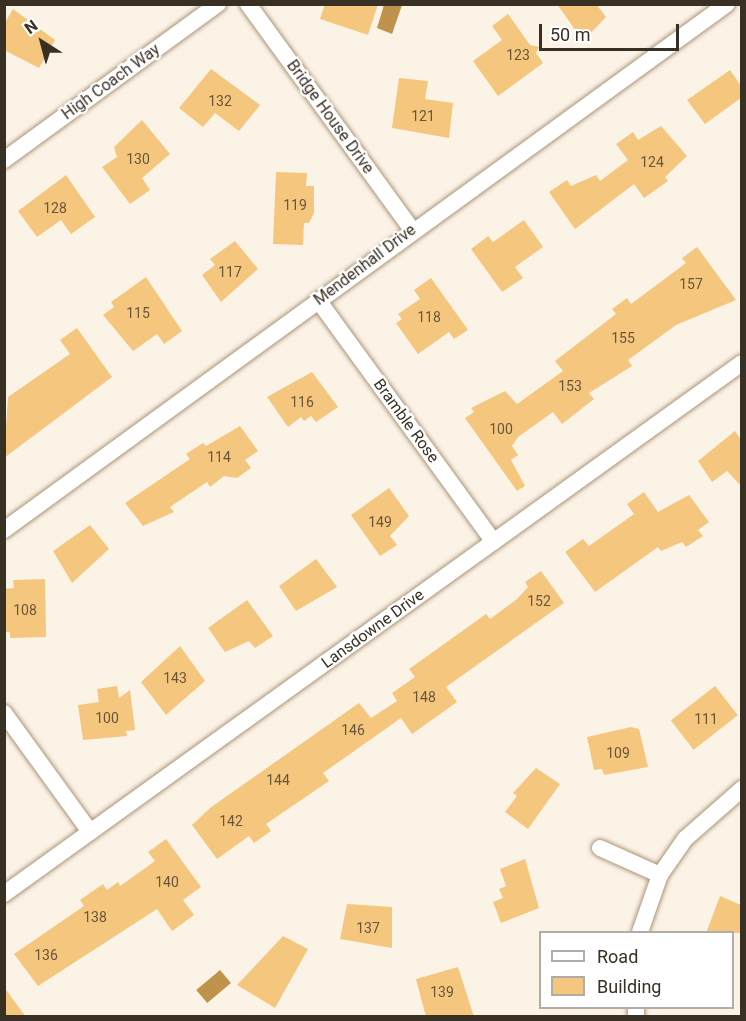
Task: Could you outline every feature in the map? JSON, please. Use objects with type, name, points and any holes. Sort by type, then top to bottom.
[{"type":"street","name":"High Coach Way","points":[[4,160],[218,4]]},
{"type":"street","name":"Bridge House Drive","points":[[248,4],[411,230]]},
{"type":"street","name":"Mendenhall Drive","points":[[4,530],[411,230],[727,4]]},
{"type":"street","name":"Bramble Rose","points":[[318,300],[494,542]]},
{"type":"street","name":"Lansdowne Drive","points":[[4,894],[741,363]]},
{"type":"street","points":[[4,713],[90,832]]},
{"type":"street","points":[[641,931],[660,875],[685,839],[741,789]]},
{"type":"street","points":[[600,848],[660,875]]},
{"type":"shaded area","points":[[384,5],[402,5],[392,34],[377,28]]},
{"type":"shaded area","points":[[220,970],[231,983],[207,1003],[196,990]]},
{"type":"building","points":[[325,4],[378,4],[368,35],[320,19]]},
{"type":"building","points":[[557,4],[596,4],[606,17],[583,41]]},
{"type":"building","points":[[13,9],[55,40],[39,68],[4,50],[4,24]]},
{"type":"building","points":[[508,14],[530,45],[539,47],[536,53],[543,63],[498,96],[473,61],[502,40],[492,26]]},
{"type":"building","points":[[211,69],[260,105],[239,131],[215,113],[203,127],[179,108]]},
{"type":"building","points":[[730,70],[741,86],[741,98],[705,124],[687,100]]},
{"type":"building","points":[[399,78],[428,81],[425,99],[453,103],[449,138],[392,128]]},
{"type":"building","points":[[142,120],[170,154],[142,178],[150,190],[130,204],[102,167],[117,157],[114,147]]},
{"type":"building","points":[[661,126],[687,156],[665,177],[668,181],[644,198],[634,184],[575,229],[549,192],[567,180],[571,186],[596,175],[600,181],[628,160],[616,144],[633,132],[638,140]]},
{"type":"building","points":[[276,172],[307,173],[306,186],[314,186],[314,213],[309,223],[304,223],[303,245],[273,244]]},
{"type":"building","points":[[66,175],[95,217],[71,234],[61,220],[37,237],[18,211]]},
{"type":"building","points":[[524,220],[543,247],[515,267],[523,278],[502,292],[471,249],[488,236],[493,242]]},
{"type":"building","points":[[235,241],[258,269],[221,302],[202,275],[215,265],[210,259]]},
{"type":"building","points":[[697,247],[736,300],[676,325],[628,360],[632,366],[589,393],[594,399],[562,424],[553,412],[518,437],[512,446],[518,455],[511,460],[525,486],[517,491],[465,418],[474,412],[471,408],[505,391],[517,404],[563,371],[555,361],[616,314],[612,309],[627,298],[631,304],[686,263],[682,258]]},
{"type":"building","points":[[146,277],[182,331],[164,344],[157,334],[133,351],[103,315],[114,307],[111,302]]},
{"type":"building","points":[[431,278],[468,330],[454,339],[449,332],[418,354],[396,323],[402,319],[398,314],[420,299],[414,290]]},
{"type":"building","points":[[77,328],[112,377],[4,458],[8,397],[70,354],[60,340]]},
{"type":"building","points":[[312,372],[338,407],[316,422],[311,416],[304,421],[301,417],[288,427],[267,397]]},
{"type":"building","points":[[240,426],[258,451],[245,460],[251,468],[237,478],[224,476],[210,487],[207,482],[170,507],[174,512],[143,526],[125,503],[190,459],[186,454],[203,443],[206,446]]},
{"type":"building","points":[[735,431],[741,440],[741,486],[727,471],[712,482],[698,461]]},
{"type":"building","points":[[389,488],[409,516],[390,536],[397,545],[380,556],[351,515]]},
{"type":"building","points":[[644,492],[658,512],[689,495],[709,522],[698,530],[703,536],[686,547],[682,542],[661,551],[658,547],[595,592],[565,552],[583,539],[589,546],[634,514],[627,504]]},
{"type":"building","points":[[90,525],[109,549],[72,583],[53,551]]},
{"type":"building","points":[[316,559],[337,587],[296,611],[279,586]]},
{"type":"building","points":[[541,571],[564,603],[446,687],[457,702],[412,734],[401,718],[323,773],[329,781],[266,824],[271,831],[254,843],[249,836],[217,859],[192,825],[210,808],[359,703],[371,718],[397,701],[392,693],[415,677],[409,669],[486,614],[490,619],[517,599],[528,587],[525,582]]},
{"type":"building","points":[[45,579],[46,637],[10,638],[10,632],[4,632],[4,589],[14,588],[13,580]]},
{"type":"building","points":[[247,600],[273,636],[255,648],[249,641],[225,652],[208,628]]},
{"type":"building","points":[[180,646],[205,681],[166,715],[141,682]]},
{"type":"building","points":[[117,686],[119,698],[130,690],[135,730],[126,731],[127,736],[83,740],[78,705],[99,702],[97,689]]},
{"type":"building","points":[[715,686],[738,715],[694,750],[671,720]]},
{"type":"building","points":[[631,727],[639,729],[648,767],[604,775],[602,769],[594,770],[587,737]]},
{"type":"building","points":[[536,768],[560,784],[528,829],[505,812],[517,796],[513,793]]},
{"type":"building","points":[[166,839],[201,887],[183,900],[194,915],[172,931],[157,909],[38,986],[14,954],[84,906],[80,900],[103,884],[107,890],[118,882],[120,886],[155,861],[148,852]]},
{"type":"building","points":[[525,859],[539,908],[501,923],[493,902],[503,898],[499,889],[506,886],[500,869]]},
{"type":"building","points":[[720,896],[741,905],[741,933],[707,931]]},
{"type":"building","points":[[347,904],[392,907],[392,948],[340,939]]},
{"type":"building","points":[[283,936],[308,949],[275,1008],[237,985]]},
{"type":"building","points":[[458,967],[474,1017],[426,1017],[416,979]]},
{"type":"building","points":[[4,987],[26,1017],[4,1017]]}]
